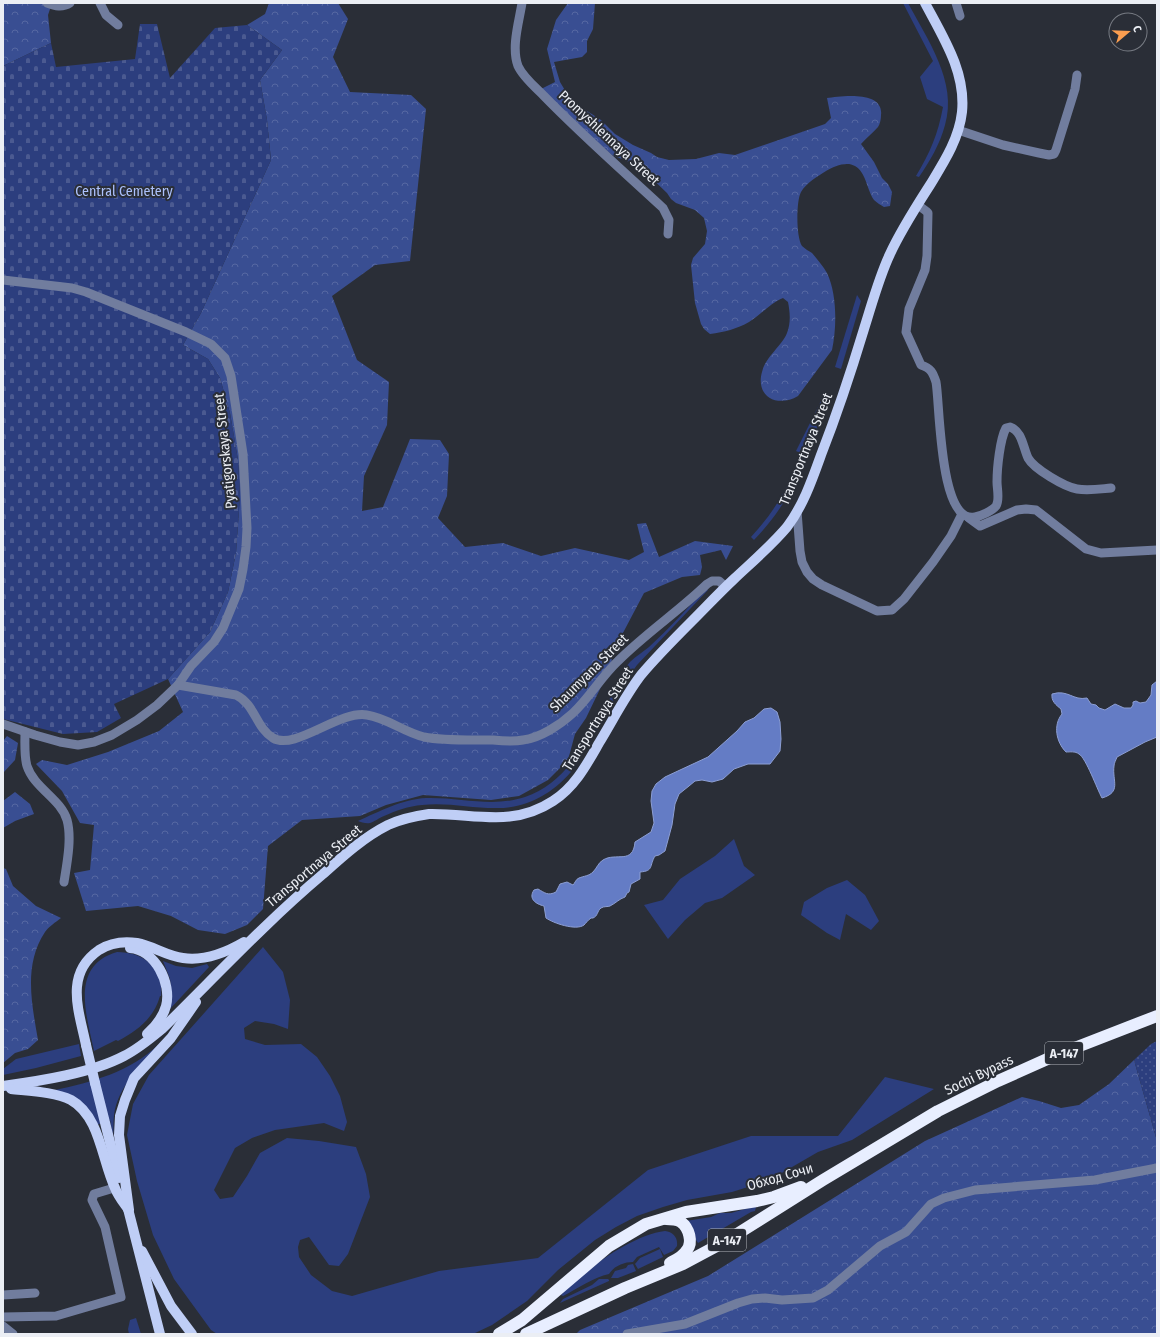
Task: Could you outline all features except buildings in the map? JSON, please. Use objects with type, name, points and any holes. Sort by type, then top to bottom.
[{"type":"highway","name":"Sochi Bypass","points":[[823,1180],[938,1111],[998,1081],[1054,1056],[1157,1016]]},
{"type":"highway","name":"Обход Сочи","points":[[499,1334],[522,1320],[609,1246],[633,1230],[659,1219],[686,1212],[735,1205],[774,1197],[823,1180]]},
{"type":"highway","name":"Обход Сочи","points":[[526,1334],[625,1288],[689,1261],[726,1241],[823,1180]]},
{"type":"highway","name":"А-147","points":[[625,1288],[680,1257],[688,1250],[690,1245],[690,1237],[687,1229],[681,1222],[673,1219],[659,1219]]},
{"type":"main road","name":"Transportnaya Street","points":[[3,1087],[72,1074],[105,1064],[124,1056],[147,1041],[162,1029],[253,938],[312,883],[340,859],[374,833],[389,824],[429,814],[504,818],[520,815],[552,802],[573,784],[624,701],[644,672],[726,587],[774,542],[787,527],[797,511],[831,429],[884,266],[900,234],[946,160],[958,130],[962,114],[959,76],[944,40],[925,3]]},
{"type":"main road","points":[[160,1334],[129,1210],[110,1144],[86,1045],[77,989],[80,970],[91,956],[109,945],[119,942],[144,945],[166,954],[183,958],[201,958],[218,954],[253,938]]},
{"type":"main road","points":[[91,956],[112,948],[133,948],[141,951],[153,960],[159,967],[164,978],[167,998],[163,1014],[159,1022],[124,1056]]},
{"type":"main road","points":[[129,1210],[119,1135],[120,1116],[125,1100],[134,1078],[171,1038],[213,979]]},
{"type":"main road","points":[[3,1087],[49,1094],[70,1100],[79,1106],[87,1115],[94,1128],[114,1188],[129,1210]]},
{"type":"main road","points":[[136,1239],[171,1306],[192,1334]]},
{"type":"street","points":[[47,3],[54,6],[61,6],[70,3]]},
{"type":"street","points":[[100,3],[106,15],[118,25]]},
{"type":"street","name":"Promyshlennaya Street","points":[[522,3],[516,43],[516,56],[519,67],[526,77],[557,109],[663,208],[669,220],[668,234]]},
{"type":"street","points":[[956,3],[960,16]]},
{"type":"street","points":[[958,130],[1003,145],[1049,155],[1054,154],[1073,95],[1077,75]]},
{"type":"street","points":[[918,205],[928,213],[927,256],[925,270],[909,310],[906,332],[921,365],[929,368],[936,382],[942,450],[946,476],[953,499],[966,516],[980,526],[1017,510],[1036,510],[1086,549],[1101,553],[1157,550]]},
{"type":"street","name":"Pyatigorskaya Street","points":[[3,280],[72,288],[86,292],[186,332],[210,344],[225,358],[229,368],[243,454],[246,489],[246,548],[243,569],[239,589],[223,628],[214,642],[187,670],[178,684],[157,705],[137,720],[112,735],[94,742],[78,745],[71,745],[3,724]]},
{"type":"street","points":[[966,516],[974,518],[988,512],[997,504],[997,479],[1000,453],[1004,432],[1006,428],[1010,427],[1019,434],[1029,460],[1038,468],[1064,485],[1076,489],[1111,488]]},
{"type":"street","points":[[797,511],[800,551],[806,572],[822,585],[877,611],[892,610],[904,599],[966,516]]},
{"type":"street","name":"Shaumyana Street","points":[[178,684],[236,695],[243,698],[251,707],[260,724],[274,738],[280,740],[290,740],[307,734],[345,717],[366,714],[428,737],[452,740],[523,740],[540,735],[560,724],[572,715],[599,680],[618,661],[707,584],[712,581],[719,581],[726,587]]},
{"type":"street","points":[[25,732],[26,759],[28,767],[35,781],[62,810],[67,820],[68,853],[64,882]]},
{"type":"street","points":[[627,1334],[685,1324],[752,1299],[813,1298],[828,1290],[880,1246],[906,1232],[931,1204],[944,1198],[975,1190],[1095,1180],[1157,1168]]},
{"type":"street","points":[[3,1317],[56,1316],[121,1297],[105,1227],[92,1200],[94,1194],[114,1188]]},
{"type":"street","points":[[3,1295],[35,1293]]},
{"type":"street","points":[[3,1326],[12,1332],[12,1334]]},
{"type":"green space","points":[[3,3],[52,3],[48,15],[51,43],[3,66]]},
{"type":"green space","points":[[269,3],[338,3],[348,19],[333,57],[350,92],[411,95],[426,109],[410,261],[375,265],[332,296],[357,360],[389,382],[387,425],[364,476],[362,511],[383,507],[410,439],[440,440],[449,454],[447,496],[438,518],[465,547],[503,543],[541,556],[575,548],[629,560],[644,552],[637,524],[646,523],[659,557],[695,541],[733,546],[726,560],[721,550],[700,555],[702,567],[700,575],[682,577],[644,593],[615,648],[610,667],[586,718],[575,734],[568,760],[548,780],[519,796],[491,800],[423,795],[386,805],[360,816],[302,820],[268,846],[263,909],[247,925],[225,934],[198,930],[171,916],[138,906],[86,911],[74,873],[90,870],[94,825],[80,823],[62,791],[36,764],[42,760],[67,765],[108,752],[159,731],[183,712],[168,679],[210,632],[228,592],[236,553],[240,496],[238,460],[230,413],[220,378],[208,359],[183,345],[201,313],[271,160],[267,120],[260,80],[282,50],[247,25],[265,14]]},
{"type":"green space","points":[[568,3],[595,3],[593,29],[587,41],[587,52],[582,57],[554,62],[560,82],[569,97],[601,120],[615,134],[657,157],[669,160],[696,159],[719,153],[735,155],[825,124],[831,118],[827,98],[860,96],[869,98],[876,102],[880,107],[881,117],[879,126],[861,144],[892,192],[890,206],[884,207],[874,200],[862,172],[855,166],[848,164],[833,167],[816,177],[803,189],[799,197],[797,219],[800,241],[802,246],[812,253],[827,273],[833,291],[835,331],[832,350],[798,396],[783,401],[770,398],[765,394],[761,381],[764,366],[785,338],[787,333],[790,318],[788,302],[783,298],[778,300],[753,319],[735,328],[710,334],[704,329],[695,303],[691,265],[693,258],[705,244],[707,231],[704,218],[695,210],[676,203],[671,199],[667,193],[639,166],[612,155],[580,127],[541,89],[555,82],[547,49],[556,20]]},
{"type":"green space","points":[[903,3],[908,3],[931,46],[944,77],[947,93],[948,109],[943,132],[934,152],[919,177],[916,176],[933,143],[939,126],[943,107],[927,99],[920,77],[933,61]]},
{"type":"green space","name":"Central Cemetery","points":[[140,24],[157,24],[170,78],[215,28],[247,25],[282,50],[260,80],[267,120],[271,160],[201,313],[183,345],[208,359],[220,378],[230,413],[238,460],[240,496],[236,553],[228,592],[210,632],[168,679],[114,704],[121,718],[97,732],[63,734],[3,719],[3,66],[51,43],[56,67],[135,59]]},
{"type":"green space","points":[[857,295],[861,301],[841,369],[835,367]]},
{"type":"green space","points":[[823,397],[827,398],[828,403],[802,467],[798,465],[803,454],[796,451]]},
{"type":"green space","points":[[796,468],[801,470],[786,499],[775,516],[754,540],[751,537],[776,504]]},
{"type":"green space","points":[[706,589],[708,590],[637,665],[627,679],[574,768],[549,792],[529,802],[507,808],[431,804],[412,806],[370,823],[358,821],[391,806],[417,799],[439,798],[500,802],[525,797],[541,790],[555,780],[568,767],[578,753],[597,722],[623,672],[632,660],[649,647],[671,626]]},
{"type":"green space","points":[[7,736],[18,743],[15,760],[3,773],[3,741]]},
{"type":"green space","points":[[15,792],[30,804],[34,814],[15,821],[3,828],[3,801]]},
{"type":"green space","points":[[734,839],[744,866],[755,875],[722,898],[705,903],[685,920],[668,939],[644,905],[663,900],[680,879],[715,856]]},
{"type":"green space","points":[[3,868],[6,869],[13,886],[36,906],[61,918],[50,926],[45,932],[38,945],[34,958],[31,985],[33,1013],[38,1040],[28,1049],[15,1053],[3,1063]]},
{"type":"green space","points":[[847,880],[865,895],[879,921],[871,930],[846,914],[840,940],[801,915],[804,902],[827,888]]},
{"type":"green space","points":[[263,947],[283,972],[290,1000],[288,1029],[274,1024],[255,1021],[244,1028],[245,1039],[265,1045],[301,1044],[317,1057],[330,1076],[340,1096],[347,1122],[344,1131],[324,1123],[275,1130],[252,1138],[235,1148],[214,1190],[220,1199],[233,1197],[260,1153],[287,1138],[356,1147],[366,1174],[370,1197],[348,1254],[339,1266],[329,1265],[309,1237],[300,1240],[298,1247],[299,1257],[311,1275],[332,1291],[352,1296],[439,1271],[538,1258],[648,1170],[751,1136],[838,1136],[885,1077],[934,1089],[852,1140],[818,1152],[780,1174],[732,1192],[687,1200],[663,1207],[637,1216],[616,1227],[595,1240],[558,1270],[527,1301],[492,1325],[473,1334],[217,1334],[211,1330],[174,1279],[153,1235],[137,1181],[127,1135],[133,1104],[149,1075]]},
{"type":"green space","points":[[117,952],[136,955],[144,959],[156,970],[161,986],[161,996],[154,1011],[144,1023],[132,1033],[118,1041],[116,1040],[94,1051],[86,1008],[85,994],[87,980],[92,968],[102,959]]},
{"type":"green space","points":[[163,961],[176,966],[192,968],[207,964],[209,967],[169,1010],[171,988],[170,979]]},
{"type":"green space","points":[[1157,1041],[1157,1141],[1134,1060],[1151,1044]]},
{"type":"green space","points":[[79,1044],[81,1056],[3,1075],[3,1069],[16,1059]]},
{"type":"green space","points":[[158,1045],[159,1046],[131,1077],[120,1095],[114,1115],[113,1136],[110,1120],[94,1126],[55,1090],[110,1075],[135,1062]]},
{"type":"green space","points":[[1134,1060],[1157,1141],[1157,1334],[576,1334],[580,1330],[708,1276],[925,1141],[1022,1097],[1061,1108],[1079,1105],[1109,1084]]},
{"type":"green space","points":[[756,1207],[755,1211],[698,1243],[694,1233],[686,1221],[711,1217],[720,1213],[731,1213]]},
{"type":"green space","points":[[665,1231],[670,1232],[676,1238],[677,1246],[673,1251],[664,1255],[659,1247],[637,1257],[633,1262],[620,1265],[609,1274],[592,1280],[563,1296],[561,1295],[583,1274],[616,1250],[654,1233]]},
{"type":"green space","points":[[660,1249],[663,1257],[638,1269],[635,1264],[640,1258]]},
{"type":"green space","points":[[633,1264],[636,1271],[618,1278],[611,1278],[615,1271]]},
{"type":"green space","points":[[599,1279],[608,1279],[609,1281],[560,1303],[563,1299],[592,1285]]},
{"type":"green space","points":[[136,1318],[141,1334],[129,1334],[128,1329],[130,1320]]},
{"type":"shaded area","points":[[1157,681],[1157,737],[1117,757],[1114,765],[1114,789],[1108,796],[1102,798],[1082,757],[1076,752],[1066,752],[1060,743],[1057,733],[1057,723],[1062,714],[1061,709],[1053,701],[1052,694],[1062,693],[1078,698],[1087,698],[1091,704],[1105,710],[1115,704],[1124,708],[1131,708],[1133,702],[1146,702],[1151,695],[1152,685]]},
{"type":"shaded area","points":[[771,708],[777,712],[780,722],[781,739],[780,751],[770,764],[748,764],[734,769],[723,779],[712,782],[702,780],[695,781],[679,794],[675,804],[672,825],[665,851],[655,856],[649,869],[640,872],[640,879],[631,884],[629,892],[625,897],[610,906],[601,908],[595,917],[591,918],[580,927],[565,926],[546,918],[544,906],[538,904],[532,898],[532,893],[534,890],[538,889],[547,894],[551,894],[556,892],[560,884],[567,882],[573,885],[576,880],[591,873],[603,860],[613,857],[627,856],[631,853],[634,849],[635,842],[651,832],[654,823],[651,801],[652,791],[656,784],[665,777],[708,757],[745,722],[754,718],[764,709]]}]
